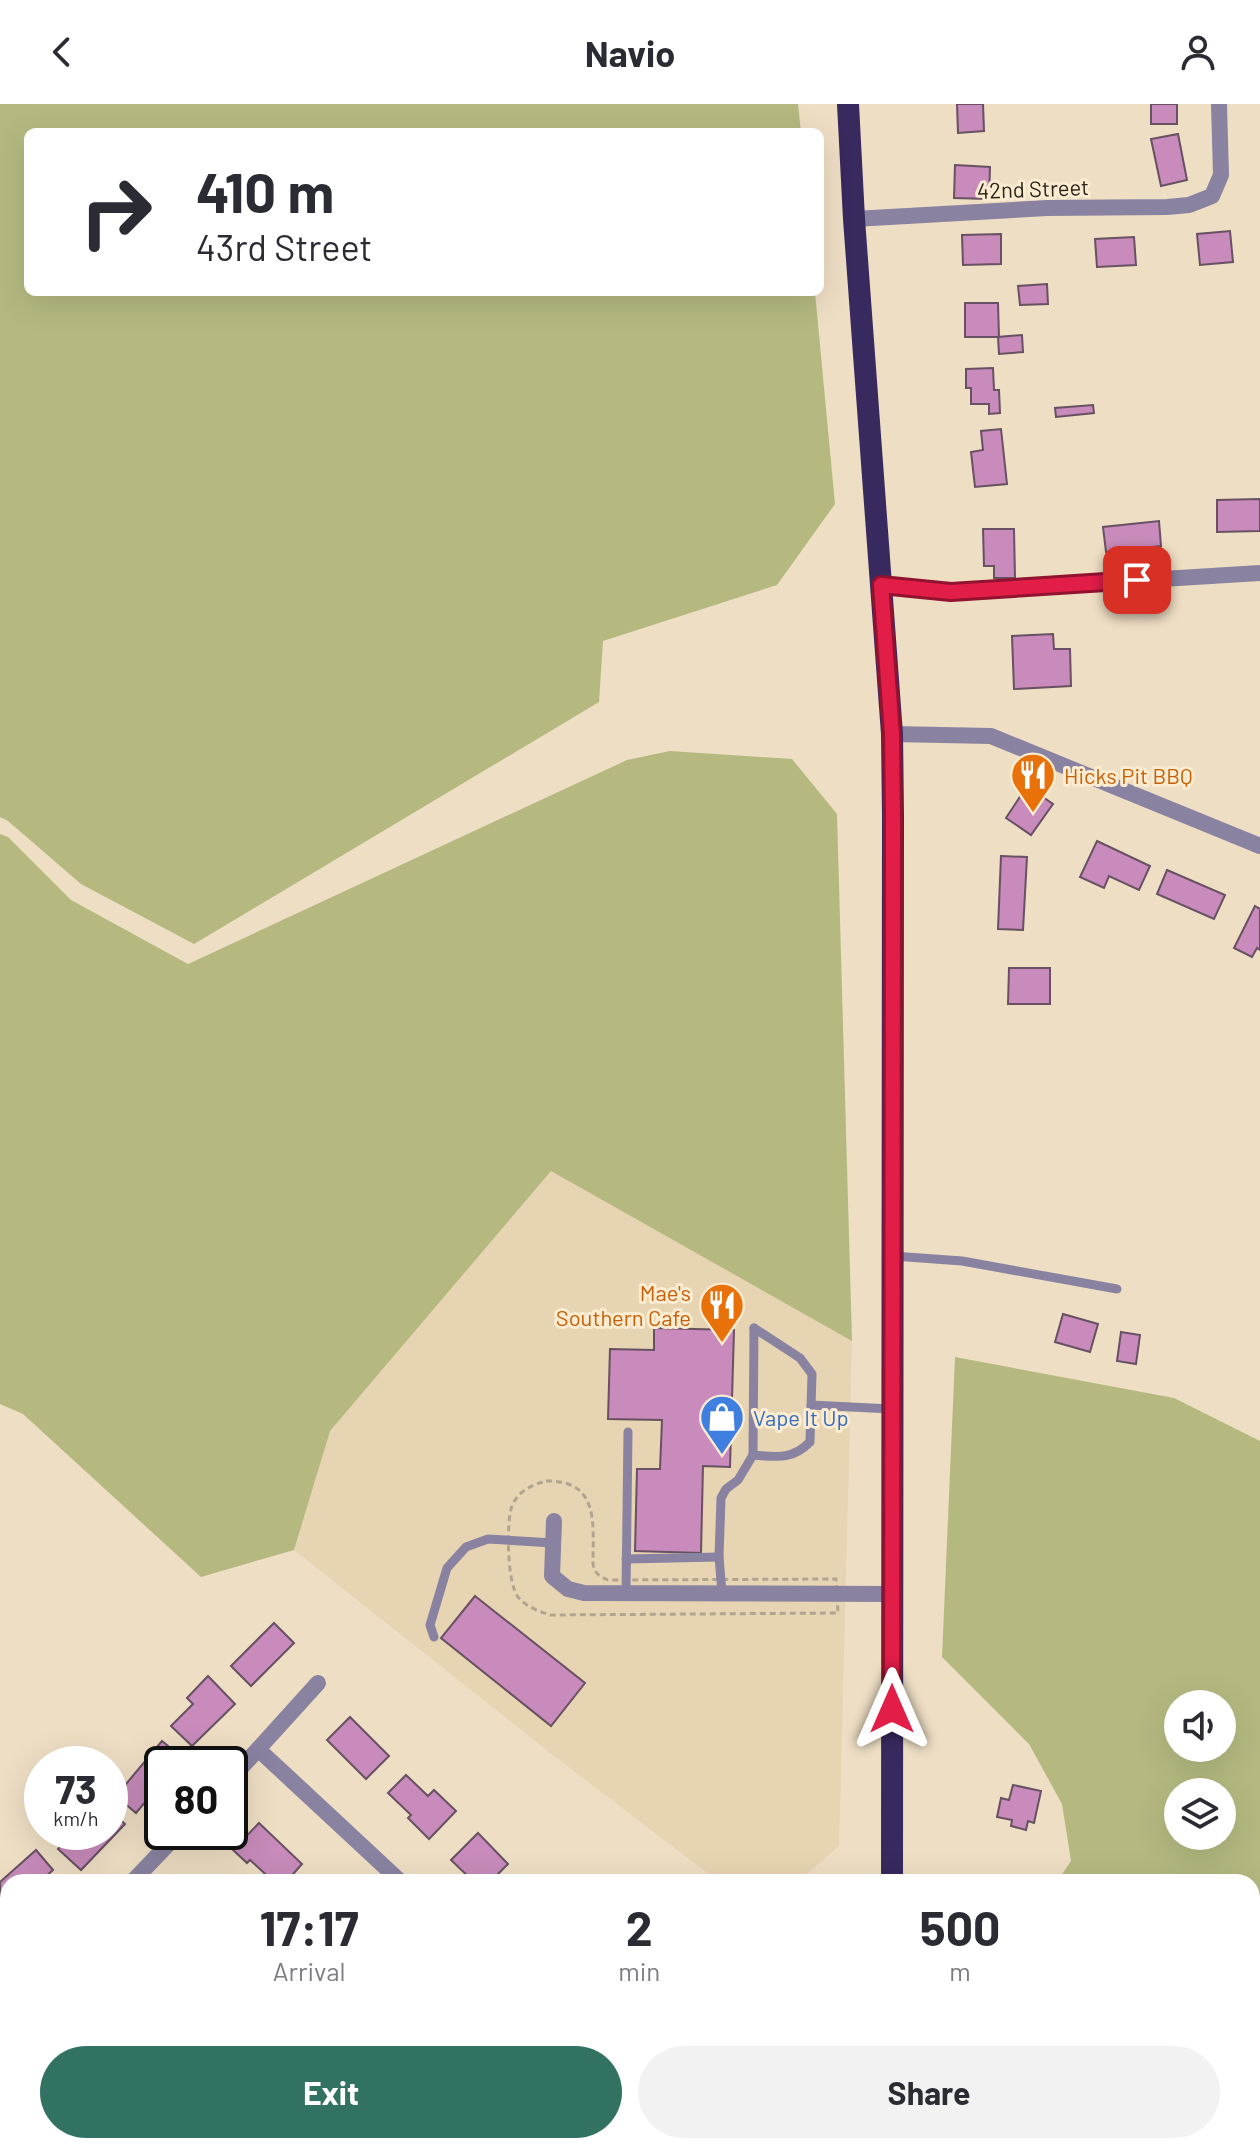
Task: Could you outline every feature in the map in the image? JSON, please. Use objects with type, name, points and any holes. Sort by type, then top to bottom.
[{"type":"highway","points":[[848,104],[892,734],[892,1874]]},
{"type":"street","name":"42nd Street","points":[[854,219],[1047,208],[1189,205],[1212,196],[1221,175],[1219,104]]},
{"type":"street","points":[[881,585],[951,592],[1260,573]]},
{"type":"street","points":[[892,734],[991,736],[1260,846]]},
{"type":"street","points":[[554,1521],[552,1576],[568,1589],[584,1593],[892,1594]]},
{"type":"street","points":[[248,1761],[318,1683]]},
{"type":"street","points":[[259,1750],[392,1874]]},
{"type":"street","points":[[140,1874],[163,1850]]},
{"type":"lane","points":[[893,1256],[962,1261],[1117,1289]]},
{"type":"lane","points":[[722,1593],[719,1557],[721,1498],[726,1489],[738,1480],[753,1455],[754,1328],[800,1358],[812,1374],[810,1442],[799,1453],[776,1457],[753,1455]]},
{"type":"lane","points":[[811,1405],[893,1409]]},
{"type":"lane","points":[[626,1593],[628,1432]]},
{"type":"lane","points":[[434,1637],[430,1625],[447,1568],[466,1547],[488,1539],[553,1543]]},
{"type":"lane","points":[[626,1559],[719,1557]]},
{"type":"shaded area","points":[[551,1170],[852,1341],[839,1846],[807,1874],[709,1874],[294,1550],[329,1431]]},
{"type":"green space","points":[[0,104],[798,104],[801,128],[24,128],[24,296],[815,296],[835,504],[777,585],[603,641],[599,702],[194,944],[81,884],[0,817]]},
{"type":"green space","points":[[670,751],[792,759],[837,814],[852,1341],[551,1171],[330,1431],[294,1550],[201,1577],[23,1414],[0,1404],[0,834],[8,837],[71,900],[188,964],[627,760]]},
{"type":"green space","points":[[955,1357],[1174,1398],[1260,1441],[1260,1874],[1062,1874],[1071,1861],[1062,1804],[1029,1744],[942,1657]]},
{"type":"building","points":[[957,104],[983,104],[984,131],[958,133]]},
{"type":"building","points":[[1151,104],[1177,104],[1177,124],[1151,124]]},
{"type":"building","points":[[1178,134],[1187,180],[1161,186],[1151,139]]},
{"type":"building","points":[[955,165],[990,167],[989,199],[954,198]]},
{"type":"building","points":[[1230,231],[1233,262],[1200,265],[1197,234]]},
{"type":"building","points":[[1001,234],[1001,264],[963,265],[962,235]]},
{"type":"building","points":[[1134,237],[1136,265],[1097,267],[1095,239]]},
{"type":"building","points":[[1047,284],[1048,304],[1020,305],[1018,286]]},
{"type":"building","points":[[965,303],[998,303],[999,337],[965,337]]},
{"type":"building","points":[[1022,335],[1023,352],[999,354],[998,337]]},
{"type":"building","points":[[993,368],[994,390],[999,390],[1000,413],[989,414],[989,404],[971,404],[971,388],[966,388],[966,369]]},
{"type":"building","points":[[1093,405],[1094,413],[1056,417],[1055,408]]},
{"type":"building","points":[[1001,429],[1007,484],[975,487],[971,452],[983,450],[981,431]]},
{"type":"building","points":[[1260,499],[1260,531],[1217,532],[1217,500]]},
{"type":"building","points":[[1159,521],[1161,546],[1106,552],[1103,527]]},
{"type":"building","points":[[983,529],[1014,529],[1015,578],[994,578],[994,566],[984,566]]},
{"type":"building","points":[[1053,634],[1054,649],[1070,649],[1071,686],[1014,689],[1012,636]]},
{"type":"building","points":[[1027,786],[1053,804],[1031,835],[1006,818]]},
{"type":"building","points":[[1097,841],[1150,866],[1139,890],[1109,876],[1104,888],[1080,877]]},
{"type":"building","points":[[1001,856],[1027,857],[1023,930],[998,929]]},
{"type":"building","points":[[1167,870],[1225,895],[1214,919],[1157,894]]},
{"type":"building","points":[[1255,906],[1260,909],[1260,950],[1257,948],[1252,957],[1234,948]]},
{"type":"building","points":[[1009,968],[1050,968],[1050,1004],[1008,1004]]},
{"type":"building","points":[[1063,1314],[1098,1324],[1090,1352],[1055,1342]]},
{"type":"building","points":[[654,1328],[734,1330],[730,1467],[703,1466],[701,1553],[635,1551],[637,1469],[660,1469],[662,1420],[608,1419],[610,1349],[654,1350]]},
{"type":"building","points":[[1121,1332],[1140,1335],[1136,1364],[1117,1361]]},
{"type":"building","points":[[475,1596],[585,1683],[551,1726],[441,1638]]},
{"type":"building","points":[[274,1623],[294,1643],[251,1686],[231,1666]]},
{"type":"building","points":[[208,1676],[235,1704],[192,1746],[171,1726],[193,1704],[187,1698]]},
{"type":"building","points":[[350,1717],[389,1756],[366,1779],[327,1740]]},
{"type":"building","points":[[144,1763],[144,1803],[136,1813],[128,1806],[128,1782]]},
{"type":"building","points":[[406,1775],[428,1796],[434,1790],[456,1811],[429,1839],[408,1818],[411,1815],[388,1793]]},
{"type":"building","points":[[1013,1785],[1041,1791],[1034,1823],[1028,1821],[1026,1830],[1011,1826],[1012,1820],[997,1817],[1001,1798],[1009,1800]]},
{"type":"building","points":[[259,1823],[302,1864],[293,1874],[265,1874],[250,1860],[247,1863],[233,1850],[248,1850],[248,1834]]},
{"type":"building","points":[[478,1833],[508,1864],[498,1874],[466,1874],[451,1860]]},
{"type":"building","points":[[36,1850],[53,1870],[49,1874],[9,1874]]},
{"type":"building","points":[[59,1850],[100,1850],[81,1870]]},
{"type":"place","name":"Hicks Pit BBQ","points":[[1033,814]]},
{"type":"place","name":"Mae's Southern Cafe","points":[[722,1344]]},
{"type":"place","name":"Vape It Up","points":[[722,1456]]},
{"type":"route","points":[[892,1709],[893,815],[892,734],[881,585],[951,592],[1137,580]]}]
